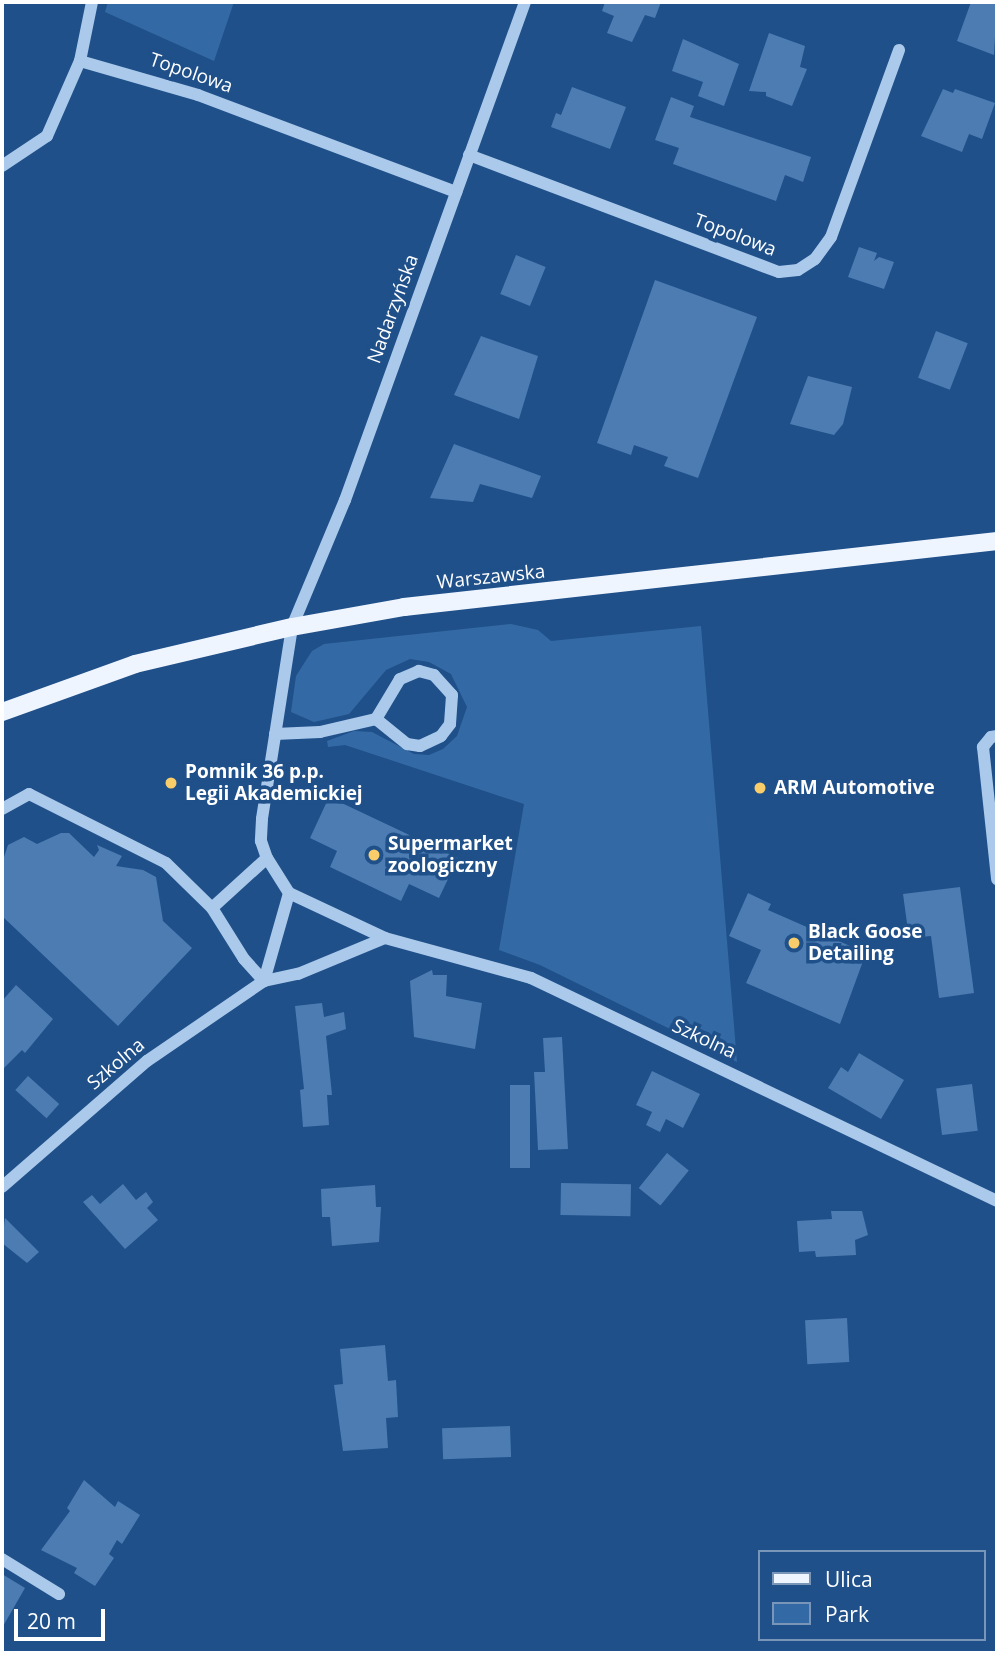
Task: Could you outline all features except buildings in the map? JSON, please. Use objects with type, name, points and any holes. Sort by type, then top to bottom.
[{"type":"main road","name":"Warszawska","points":[[2,712],[135,664],[292,626],[404,607],[997,541]]},
{"type":"street","points":[[2,166],[47,136],[80,61],[92,2]]},
{"type":"street","name":"Nadarzyńska","points":[[292,626],[345,500],[525,2]]},
{"type":"street","name":"Topolowa","points":[[469,155],[779,272],[798,270],[815,259],[831,237],[899,50]]},
{"type":"street","name":"Topolowa","points":[[80,61],[198,95],[456,191]]},
{"type":"street","points":[[264,981],[289,893],[267,858],[261,841],[292,626]]},
{"type":"street","points":[[275,734],[320,732],[376,719],[400,679],[419,671],[434,675],[452,695],[454,711],[450,724],[441,736],[420,746],[407,744],[376,719]]},
{"type":"street","points":[[997,736],[990,737],[983,747],[997,879]]},
{"type":"street","points":[[2,809],[29,794],[166,863],[212,908],[244,959],[264,981]]},
{"type":"street","points":[[212,908],[267,858]]},
{"type":"street","name":"Szkolna","points":[[289,893],[385,939],[531,978],[997,1200]]},
{"type":"street","name":"Szkolna","points":[[2,1187],[147,1060],[264,981],[298,974],[385,939]]},
{"type":"street","points":[[2,1559],[59,1594]]},
{"type":"green space","points":[[108,2],[234,2],[214,61],[105,12]]},
{"type":"green space","points":[[511,624],[538,630],[551,641],[701,626],[737,1062],[540,965],[499,950],[524,804],[345,745],[328,747],[327,741],[354,731],[372,732],[414,754],[429,755],[443,749],[457,736],[467,707],[451,674],[429,662],[410,659],[386,670],[349,714],[314,722],[291,712],[296,676],[312,651],[324,644]]},
{"type":"place","name":"Pomnik 36 p.p. Legii Akademickiej","points":[[171,783]]},
{"type":"place","name":"ARM Automotive","points":[[760,788]]},
{"type":"place","name":"Supermarket zoologiczny","points":[[374,855]]},
{"type":"place","name":"Black Goose Detailing","points":[[794,943]]}]
